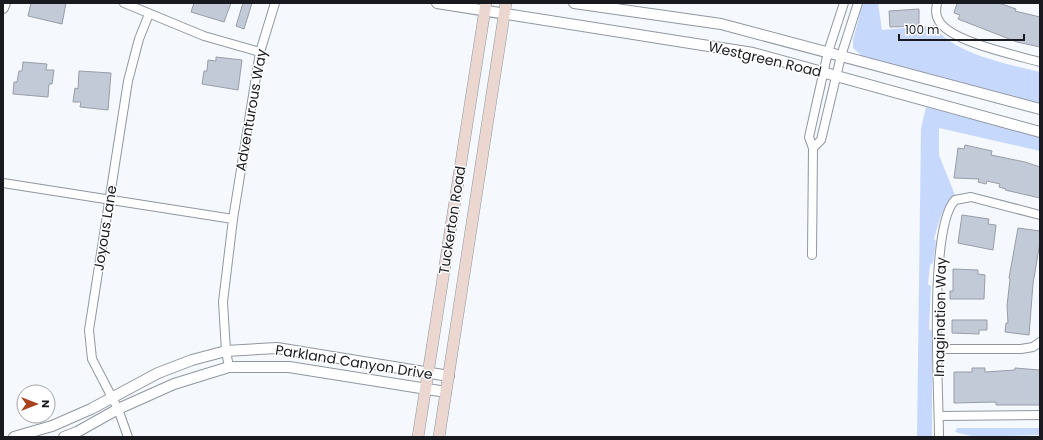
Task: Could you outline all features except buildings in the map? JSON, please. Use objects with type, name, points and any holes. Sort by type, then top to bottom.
[{"type":"main road","name":"Tuckerton Road","points":[[418,437],[486,6]]},
{"type":"main road","name":"Tuckerton Road","points":[[439,437],[505,8]]},
{"type":"street","points":[[3,8],[5,3]]},
{"type":"street","points":[[124,3],[204,36],[260,52]]},
{"type":"street","name":"Adventurous Way","points":[[229,368],[226,352],[223,302],[233,219],[260,52],[275,3]]},
{"type":"street","name":"Westgreen Road","points":[[437,3],[505,8],[726,48],[823,72],[1040,132]]},
{"type":"street","name":"Westgreen Road","points":[[574,3],[721,24],[1040,109]]},
{"type":"street","points":[[812,255],[813,148],[809,137],[828,52],[844,3]]},
{"type":"street","points":[[813,148],[821,140],[841,56],[858,3]]},
{"type":"street","points":[[936,3],[938,20],[944,28],[972,42],[1040,62]]},
{"type":"street","name":"Joyous Lane","points":[[128,437],[118,409],[92,359],[89,330],[128,81],[139,39],[149,14]]},
{"type":"street","points":[[3,183],[233,219]]},
{"type":"street","name":"Imagination Way","points":[[939,437],[938,272],[949,209],[955,200],[971,197],[1040,215]]},
{"type":"street","points":[[938,349],[1021,349],[1033,347],[1040,342]]},
{"type":"street","name":"Parkland Canyon Drive","points":[[14,437],[52,426],[112,399],[158,373],[192,360],[226,352],[277,348],[449,376]]},
{"type":"street","name":"Parkland Canyon Drive","points":[[64,437],[78,432],[118,409],[174,384],[229,368],[289,367],[446,392]]},
{"type":"street","points":[[939,416],[1040,415]]},
{"type":"shaded area","points":[[863,3],[878,3],[882,30],[934,25],[942,35],[967,51],[997,61],[1040,72],[1040,104],[862,56],[853,48],[853,40]]},
{"type":"shaded area","points":[[926,107],[1040,137],[1040,151],[939,128],[939,155],[955,195],[944,209],[934,239],[936,241],[933,263],[930,265],[928,284],[931,286],[929,329],[932,331],[932,437],[917,437],[921,129]]},
{"type":"shaded area","points":[[957,428],[1039,428],[1040,435],[975,437],[955,432]]}]
